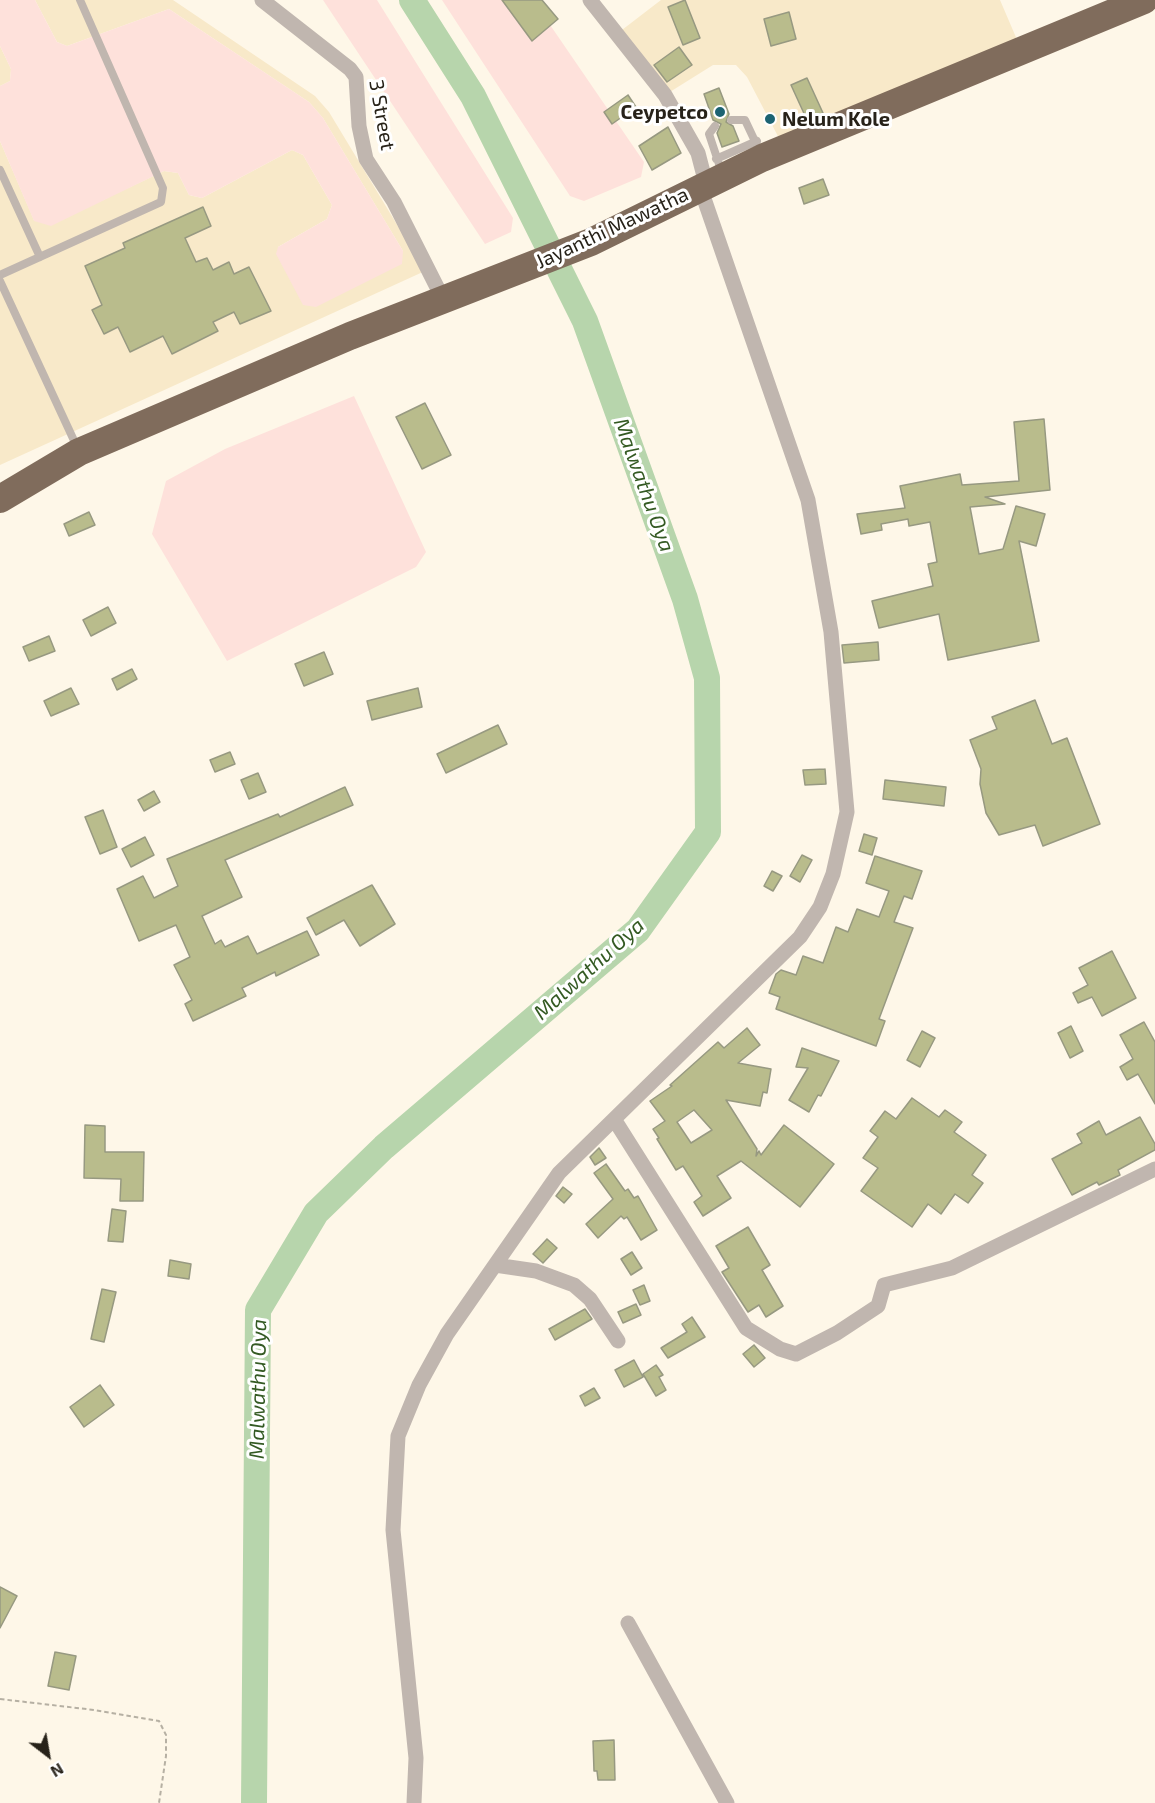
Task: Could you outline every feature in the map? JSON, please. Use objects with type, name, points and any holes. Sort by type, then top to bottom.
[{"type":"highway","name":"Jayanthi Mawatha","points":[[0,499],[79,452],[450,296],[591,242],[641,217],[711,174],[760,150],[1144,0]]},
{"type":"highway","name":"Jayanthi Mawatha","points":[[0,479],[34,461],[79,452]]},
{"type":"street","name":"3 Street","points":[[262,0],[350,69],[356,77],[359,126],[366,159],[450,296]]},
{"type":"street","points":[[414,1803],[416,1758],[393,1530],[398,1436],[419,1385],[447,1334],[559,1173],[800,937],[820,907],[833,874],[847,812],[831,632],[808,500],[711,174],[665,95],[590,0]]},
{"type":"street","points":[[614,1119],[747,1328],[780,1349],[796,1354],[837,1333],[878,1306],[884,1285],[952,1268],[1155,1169]]},
{"type":"street","points":[[495,1265],[536,1271],[574,1284],[590,1299],[618,1341]]},
{"type":"street","points":[[628,1623],[727,1803]]},
{"type":"lane","points":[[0,275],[161,202],[163,188],[80,0]]},
{"type":"lane","points":[[731,120],[745,120],[760,150]]},
{"type":"lane","points":[[711,174],[709,134],[715,126]]},
{"type":"lane","points":[[0,170],[40,257]]},
{"type":"lane","points":[[0,281],[79,452]]},
{"type":"path","points":[[0,1699],[94,1710],[159,1721],[166,1735],[166,1756],[159,1803]]},
{"type":"shaded area","points":[[0,0],[35,0],[57,42],[67,46],[169,9],[309,102],[323,118],[403,251],[402,264],[316,307],[303,305],[276,254],[278,247],[327,219],[332,205],[303,155],[292,150],[202,198],[189,195],[178,173],[164,171],[51,226],[34,221],[0,141],[0,86],[10,81],[11,69],[0,46]]},
{"type":"shaded area","points":[[35,0],[173,0],[315,96],[329,112],[425,271],[0,465],[0,141],[34,220],[50,225],[164,171],[178,173],[189,195],[202,198],[292,150],[303,155],[332,205],[327,219],[278,247],[403,251],[323,118],[309,102],[169,9],[67,46],[57,42]]},
{"type":"shaded area","points":[[323,0],[377,0],[513,218],[511,232],[485,244]]},
{"type":"shaded area","points":[[442,0],[533,0],[644,162],[641,177],[584,201],[570,196]]},
{"type":"shaded area","points":[[661,0],[1000,0],[1018,42],[781,142],[747,77],[736,65],[713,65],[665,95],[618,33]]},
{"type":"shaded area","points":[[0,46],[11,69],[10,81],[0,86]]},
{"type":"shaded area","points":[[354,396],[426,552],[416,567],[227,661],[152,534],[166,481],[225,449]]},
{"type":"building","points":[[502,0],[542,0],[558,19],[532,41]]},
{"type":"building","points":[[685,0],[700,38],[683,45],[668,7]]},
{"type":"building","points":[[789,12],[796,39],[771,46],[764,19]]},
{"type":"building","points":[[679,47],[692,65],[667,82],[654,65]]},
{"type":"building","points":[[807,78],[823,113],[807,120],[791,85]]},
{"type":"building","points":[[719,88],[729,114],[726,122],[733,126],[739,141],[722,147],[717,133],[721,124],[713,120],[704,94]]},
{"type":"building","points":[[628,95],[636,107],[612,124],[604,112]]},
{"type":"building","points":[[668,127],[681,153],[652,170],[639,146]]},
{"type":"building","points":[[823,179],[829,195],[804,204],[799,188]]},
{"type":"building","points":[[203,207],[211,226],[185,238],[196,262],[207,258],[213,270],[229,262],[234,274],[249,267],[271,311],[240,324],[234,312],[213,322],[218,331],[172,354],[163,336],[130,352],[118,327],[104,334],[92,310],[102,305],[85,266],[125,248],[123,243]]},
{"type":"building","points":[[425,403],[451,455],[422,469],[396,417]]},
{"type":"building","points":[[1044,419],[1050,490],[985,497],[1005,504],[970,507],[979,554],[1003,549],[1016,506],[1045,514],[1036,546],[1019,541],[1039,641],[948,660],[939,614],[879,628],[872,601],[933,586],[928,564],[937,562],[930,522],[909,526],[908,519],[881,524],[882,530],[861,534],[857,514],[905,508],[900,486],[960,474],[962,485],[1019,481],[1014,422]]},
{"type":"building","points":[[89,512],[95,525],[69,536],[64,524]]},
{"type":"building","points":[[108,607],[116,623],[91,636],[83,620]]},
{"type":"building","points":[[49,636],[55,651],[29,661],[23,647]]},
{"type":"building","points":[[878,642],[879,660],[844,663],[842,645]]},
{"type":"building","points":[[324,652],[333,674],[304,686],[295,664]]},
{"type":"building","points":[[132,669],[137,679],[117,690],[112,679]]},
{"type":"building","points":[[71,688],[79,704],[51,716],[44,701]]},
{"type":"building","points":[[418,688],[422,707],[372,720],[367,701]]},
{"type":"building","points":[[1035,700],[1052,744],[1067,738],[1100,824],[1043,846],[1035,825],[999,835],[986,813],[980,784],[981,769],[970,740],[997,729],[992,717]]},
{"type":"building","points":[[498,725],[507,744],[446,773],[437,754]]},
{"type":"building","points":[[230,752],[235,764],[215,772],[210,760]]},
{"type":"building","points":[[825,769],[826,784],[805,785],[803,770]]},
{"type":"building","points":[[258,773],[266,792],[249,799],[241,780]]},
{"type":"building","points":[[885,780],[946,787],[944,806],[883,799]]},
{"type":"building","points":[[345,787],[353,805],[225,860],[242,897],[202,916],[215,944],[221,940],[225,947],[248,936],[257,954],[307,931],[319,955],[276,976],[275,972],[242,988],[246,996],[193,1021],[185,1004],[192,1000],[174,965],[190,957],[176,925],[139,941],[117,889],[143,876],[154,898],[178,886],[167,859],[278,814],[280,817]]},
{"type":"building","points":[[154,791],[160,802],[144,811],[138,800]]},
{"type":"building","points":[[103,810],[117,847],[100,854],[85,817]]},
{"type":"building","points":[[864,834],[877,838],[872,855],[859,851]]},
{"type":"building","points":[[145,837],[154,855],[131,867],[122,849]]},
{"type":"building","points":[[802,855],[812,860],[800,882],[790,876]]},
{"type":"building","points":[[875,856],[922,871],[912,899],[904,896],[894,922],[913,928],[879,1019],[885,1021],[876,1046],[776,1009],[780,997],[769,993],[776,974],[781,970],[796,975],[803,956],[823,963],[836,927],[848,932],[857,909],[879,917],[889,891],[866,883]]},
{"type":"building","points":[[772,871],[782,876],[773,891],[764,886]]},
{"type":"building","points":[[372,885],[395,924],[360,946],[344,920],[316,935],[307,918]]},
{"type":"building","points":[[1112,951],[1136,998],[1102,1016],[1092,997],[1078,1003],[1073,993],[1088,985],[1079,968]]},
{"type":"building","points":[[1144,1022],[1155,1042],[1155,1104],[1138,1074],[1127,1080],[1120,1067],[1133,1059],[1120,1035]]},
{"type":"building","points":[[1071,1026],[1083,1051],[1070,1058],[1058,1033]]},
{"type":"building","points":[[747,1028],[760,1045],[738,1063],[771,1069],[767,1093],[763,1092],[760,1106],[726,1100],[757,1149],[756,1156],[759,1151],[761,1155],[784,1125],[834,1164],[800,1207],[741,1161],[717,1176],[731,1198],[703,1216],[694,1202],[702,1196],[683,1166],[676,1170],[657,1139],[659,1138],[653,1129],[665,1121],[650,1101],[672,1086],[670,1085],[718,1042],[724,1048]],"holes":[[[694,1110],[712,1130],[691,1143],[677,1122]]]},
{"type":"building","points":[[922,1031],[935,1038],[920,1067],[907,1060]]},
{"type":"building","points":[[802,1048],[839,1061],[821,1096],[818,1095],[809,1112],[789,1100],[808,1068],[796,1067]]},
{"type":"building","points":[[912,1098],[939,1117],[945,1110],[962,1122],[954,1132],[986,1155],[972,1175],[983,1183],[968,1203],[955,1194],[941,1214],[928,1204],[912,1227],[861,1191],[878,1168],[863,1158],[878,1137],[870,1131],[885,1111],[896,1119]]},
{"type":"building","points":[[1140,1117],[1155,1144],[1155,1150],[1118,1170],[1120,1175],[1099,1185],[1097,1182],[1072,1195],[1052,1159],[1082,1143],[1077,1134],[1099,1121],[1106,1135]]},
{"type":"building","points":[[85,1125],[105,1126],[105,1152],[144,1152],[143,1201],[120,1201],[121,1179],[84,1178]]},
{"type":"building","points":[[599,1148],[606,1158],[595,1165],[590,1157]]},
{"type":"building","points":[[606,1164],[625,1191],[628,1189],[634,1198],[638,1196],[657,1230],[641,1240],[627,1217],[624,1219],[621,1216],[598,1238],[586,1224],[613,1199],[594,1173]]},
{"type":"building","points":[[563,1187],[572,1194],[564,1203],[556,1196]]},
{"type":"building","points":[[112,1209],[126,1211],[123,1242],[108,1241]]},
{"type":"building","points":[[748,1227],[770,1265],[762,1270],[783,1306],[766,1317],[759,1305],[748,1312],[722,1272],[729,1268],[716,1246]]},
{"type":"building","points":[[547,1239],[557,1248],[543,1263],[533,1254]]},
{"type":"building","points":[[632,1252],[642,1268],[631,1275],[621,1259]]},
{"type":"building","points":[[170,1260],[191,1264],[189,1279],[168,1276]]},
{"type":"building","points":[[644,1285],[650,1301],[640,1305],[633,1290]]},
{"type":"building","points":[[102,1289],[116,1292],[104,1342],[91,1339]]},
{"type":"building","points":[[636,1304],[641,1315],[623,1323],[618,1312]]},
{"type":"building","points":[[585,1309],[592,1319],[555,1340],[549,1329]]},
{"type":"building","points":[[692,1317],[705,1337],[668,1358],[661,1348],[687,1332],[682,1324]]},
{"type":"building","points":[[754,1345],[765,1358],[754,1367],[743,1354]]},
{"type":"building","points":[[634,1360],[643,1377],[624,1387],[615,1370]]},
{"type":"building","points":[[656,1365],[663,1375],[659,1377],[666,1390],[656,1396],[643,1374]]},
{"type":"building","points":[[100,1385],[114,1405],[84,1427],[70,1407]]},
{"type":"building","points":[[594,1388],[600,1398],[585,1406],[580,1396]]},
{"type":"building","points":[[0,1587],[17,1596],[0,1628]]},
{"type":"building","points":[[55,1652],[76,1656],[69,1690],[48,1686]]},
{"type":"building","points":[[614,1740],[615,1780],[598,1780],[597,1771],[594,1771],[593,1741]]},
{"type":"waterway","name":"Malwathu Oya","points":[[254,1803],[258,1310],[316,1213],[384,1147],[638,930],[708,832],[707,678],[685,599],[585,321],[473,96],[412,0]]},
{"type":"place","name":"Ceypetco","points":[[720,112]]},
{"type":"place","name":"Nelum Kole","points":[[770,119]]}]
